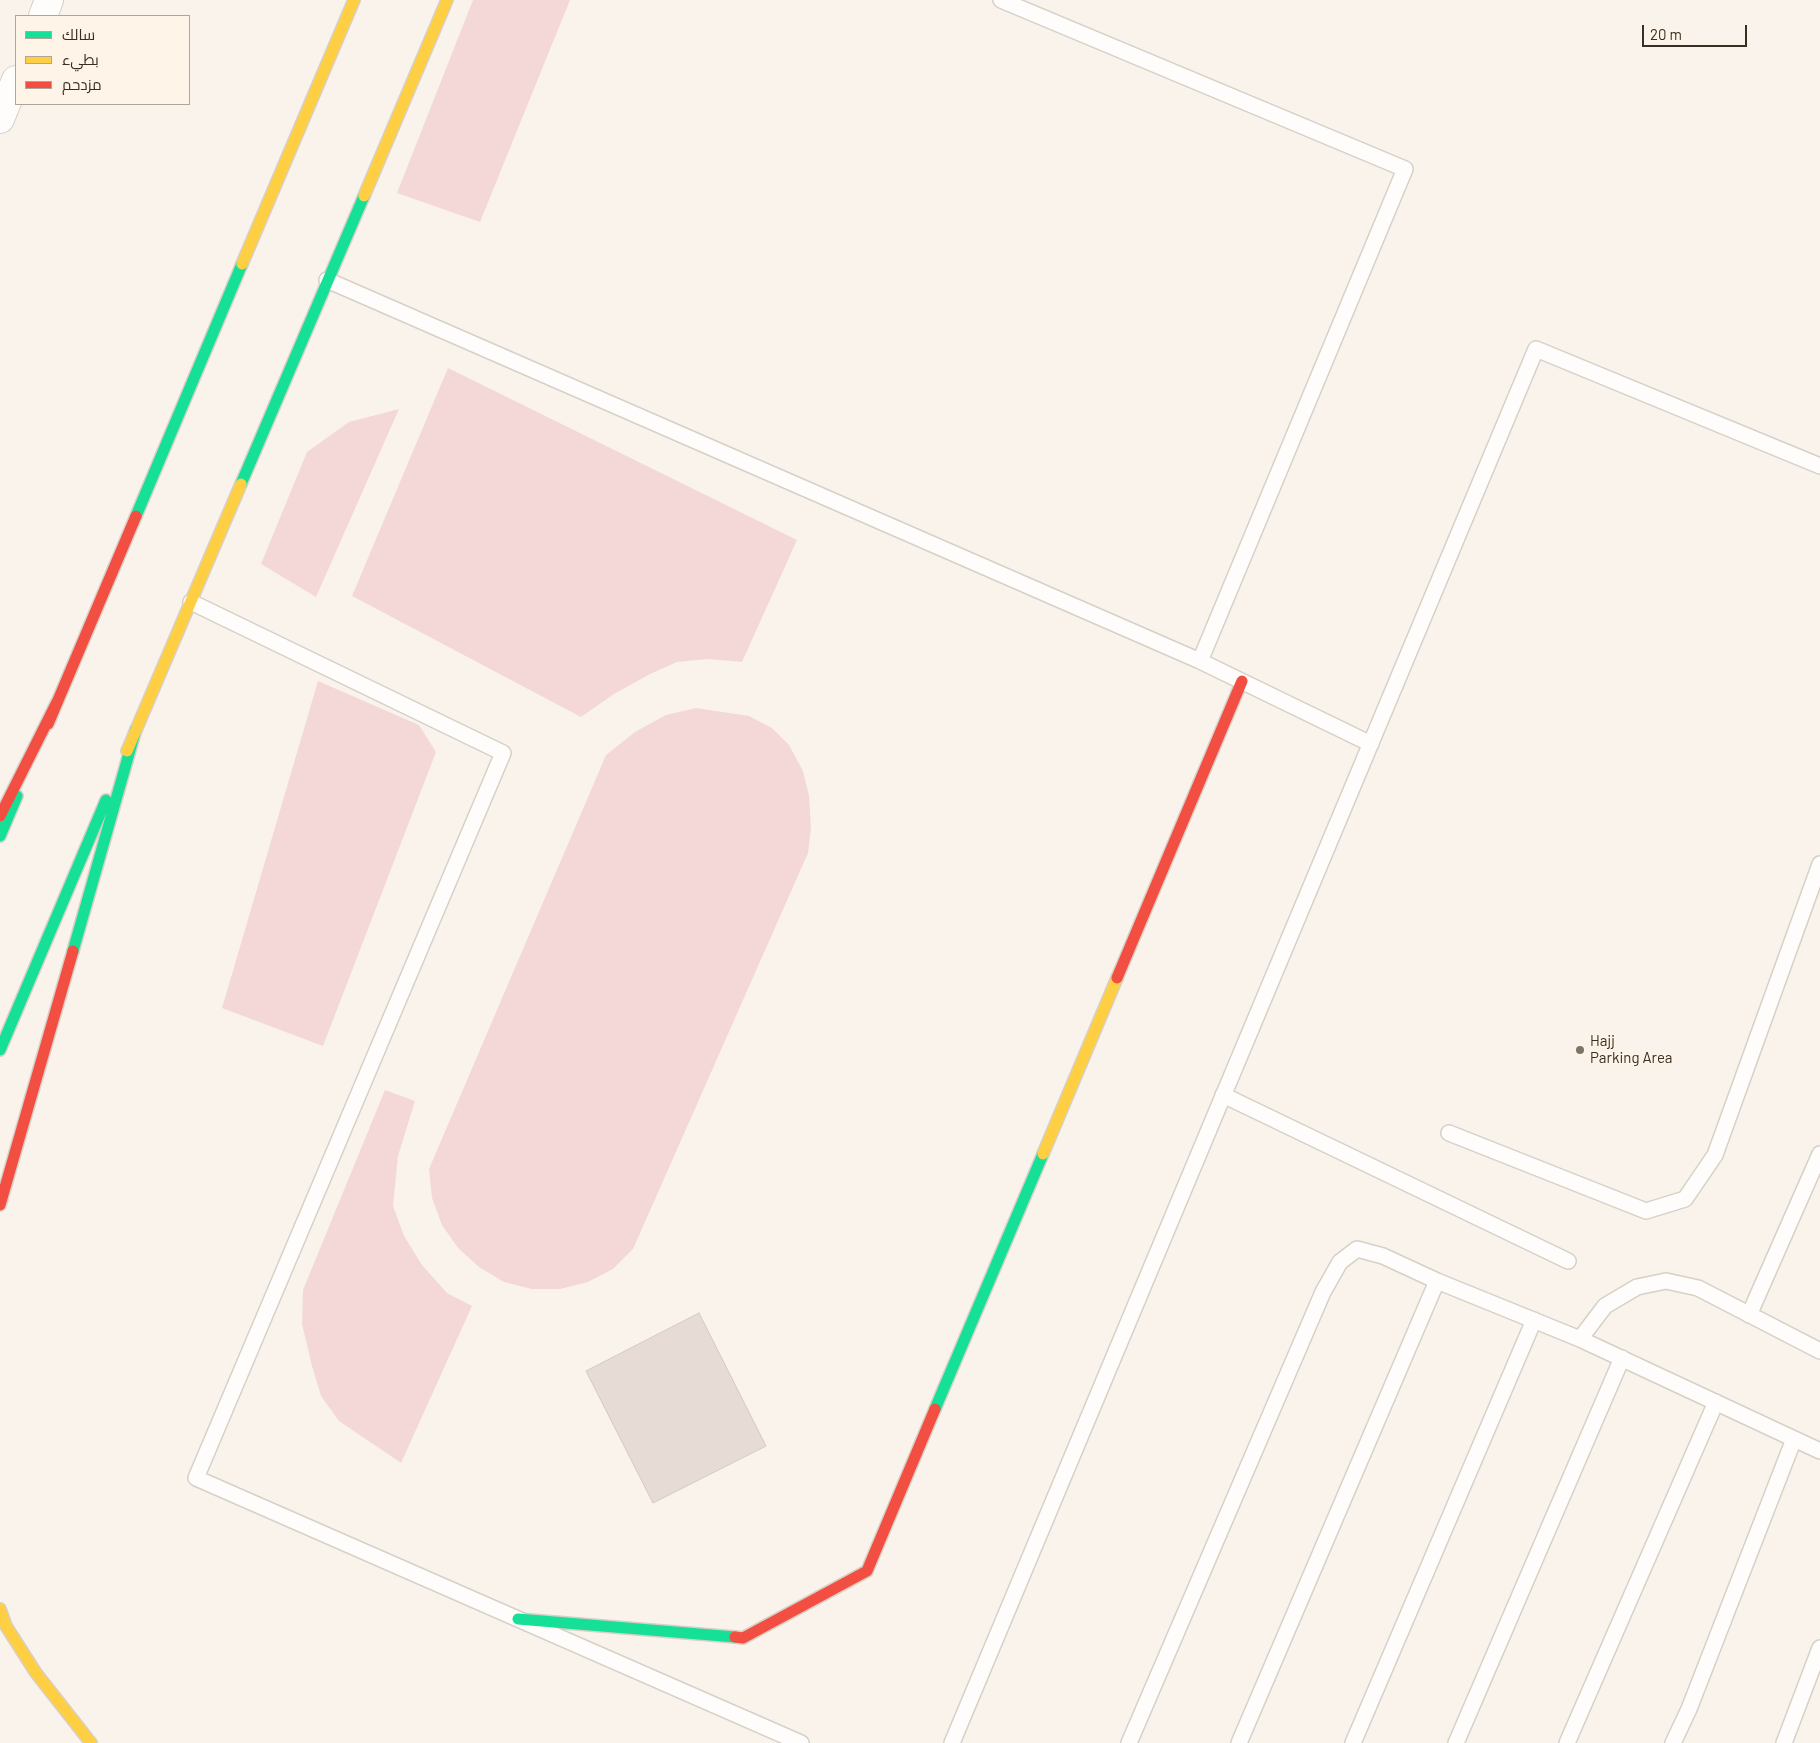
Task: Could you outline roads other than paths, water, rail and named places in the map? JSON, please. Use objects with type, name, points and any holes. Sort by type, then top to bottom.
[{"type":"main road","points":[[0,836],[354,0]]},
{"type":"main road","points":[[0,1050],[447,0]]},
{"type":"main road","points":[[518,1619],[743,1638],[867,1571],[1242,681]]},
{"type":"main road","points":[[0,816],[57,702]]},
{"type":"main road","points":[[0,1205],[136,729]]},
{"type":"main road","points":[[0,1610],[6,1626],[36,1673],[91,1743]]},
{"type":"street","points":[[42,15],[49,0]]},
{"type":"street","points":[[0,119],[15,82]]},
{"type":"lane","points":[[1001,0],[1406,169],[1200,660]]},
{"type":"lane","points":[[327,280],[1200,660],[1371,744]]},
{"type":"lane","points":[[952,1743],[1536,349],[1820,466]]},
{"type":"lane","points":[[191,602],[503,753],[196,1478],[801,1743]]},
{"type":"lane","points":[[1449,1133],[1646,1211],[1685,1199],[1715,1155],[1820,864]]},
{"type":"lane","points":[[1223,1095],[1568,1261]]},
{"type":"lane","points":[[1749,1315],[1820,1154]]},
{"type":"lane","points":[[1129,1743],[1323,1292],[1340,1262],[1357,1249],[1383,1256],[1437,1281],[1580,1339],[1820,1451]]},
{"type":"lane","points":[[1239,1743],[1437,1281]]},
{"type":"lane","points":[[1580,1339],[1605,1306],[1637,1287],[1666,1281],[1698,1288],[1820,1351]]},
{"type":"lane","points":[[1353,1743],[1534,1320]]},
{"type":"lane","points":[[1456,1743],[1622,1358]]},
{"type":"lane","points":[[1567,1743],[1716,1402]]},
{"type":"lane","points":[[1673,1743],[1689,1709],[1794,1439]]},
{"type":"lane","points":[[1784,1743],[1820,1648]]},
{"type":"place","name":"Hajj Parking Area","points":[[1580,1050]]}]
